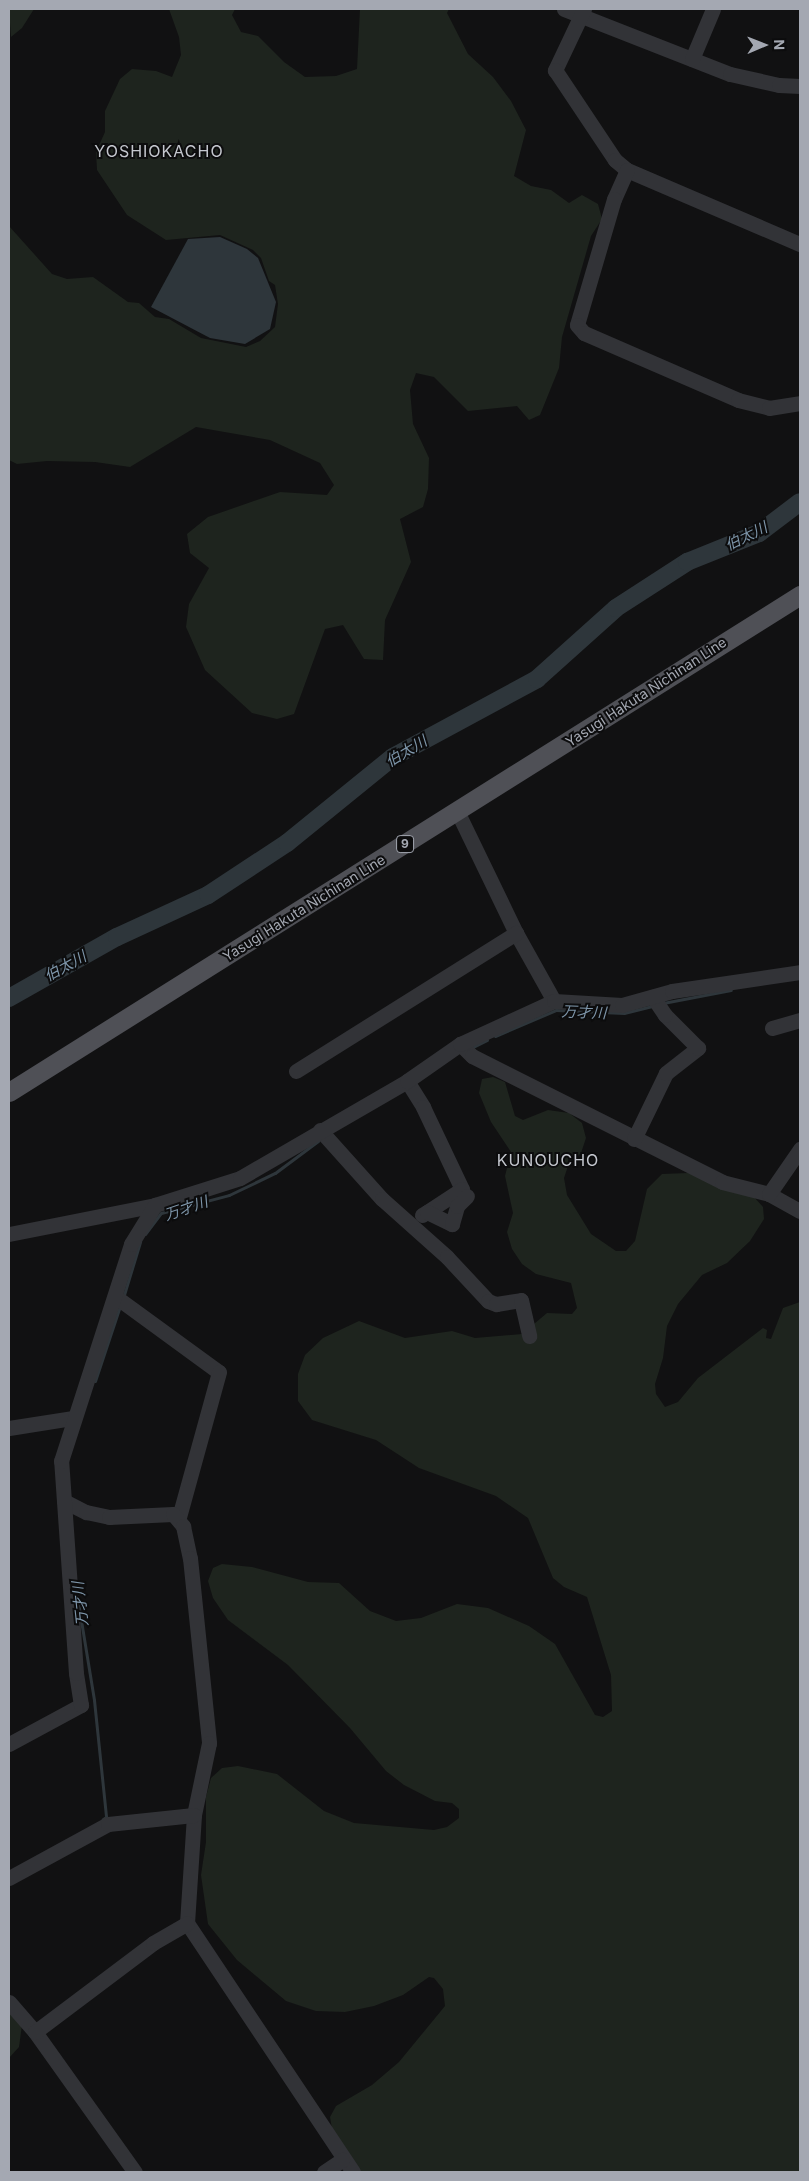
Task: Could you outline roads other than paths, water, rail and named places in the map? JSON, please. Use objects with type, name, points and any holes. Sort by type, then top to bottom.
[{"type":"main road","name":"Yasugi Hakuta Nichinan Line","points":[[9,1092],[800,594]]},
{"type":"street","points":[[564,9],[583,12],[692,59],[751,80],[800,86]]},
{"type":"street","points":[[692,59],[713,9]]},
{"type":"street","points":[[583,12],[554,70],[600,140],[627,170],[800,244]]},
{"type":"street","points":[[627,170],[614,199],[577,325],[584,333],[738,400],[769,408],[800,403]]},
{"type":"street","points":[[457,811],[516,933],[554,1002]]},
{"type":"street","points":[[296,1071],[516,933]]},
{"type":"street","points":[[9,1234],[155,1204],[240,1178],[324,1134],[409,1085],[464,1049],[554,1002],[622,1005],[656,1002],[800,972]]},
{"type":"street","points":[[634,1138],[666,1074],[698,1048],[656,1002]]},
{"type":"street","points":[[772,1028],[800,1020]]},
{"type":"street","points":[[464,1049],[722,1182],[770,1194],[800,1211]]},
{"type":"street","points":[[409,1085],[462,1189],[411,1224]]},
{"type":"street","points":[[324,1134],[382,1198],[481,1290],[488,1301],[496,1304],[520,1300],[529,1336]]},
{"type":"street","points":[[770,1194],[800,1150]]},
{"type":"street","points":[[428,1212],[452,1224],[457,1206],[467,1196]]},
{"type":"street","points":[[9,1744],[82,1705],[76,1673],[69,1503],[61,1461],[73,1418],[120,1298],[131,1244],[155,1204]]},
{"type":"street","points":[[120,1298],[218,1372],[179,1517],[186,1534],[190,1558],[209,1743],[194,1815],[187,1923],[342,2160],[353,2172]]},
{"type":"street","points":[[9,1428],[73,1418]]},
{"type":"street","points":[[69,1503],[110,1517],[173,1514],[179,1517]]},
{"type":"street","points":[[9,1878],[108,1824],[194,1815]]},
{"type":"street","points":[[35,2032],[153,1943],[187,1923]]},
{"type":"street","points":[[9,2002],[35,2032],[135,2172]]},
{"type":"street","points":[[324,2172],[342,2160]]},
{"type":"waterway","name":"伯太川","points":[[9,998],[117,937],[208,895],[287,843],[393,757],[537,679],[616,608],[687,562],[759,533],[800,502]]},
{"type":"waterway","name":"万才川","points":[[663,1003],[731,990]]},
{"type":"waterway","name":"万才川","points":[[495,1036],[556,1010],[624,1013],[653,1006]]},
{"type":"waterway","name":"万才川","points":[[471,1048],[487,1040]]},
{"type":"waterway","name":"万才川","points":[[145,1234],[161,1213],[229,1195],[275,1173],[318,1141]]},
{"type":"waterway","name":"万才川","points":[[123,1298],[140,1242]]},
{"type":"waterway","name":"万才川","points":[[95,1381],[120,1306]]},
{"type":"waterway","name":"万才川","points":[[78,1602],[94,1700],[106,1817],[103,1819]]},
{"type":"district","name":"YOSHIOKACHO","points":[[159,151]]},
{"type":"district","name":"KUNOUCHO","points":[[548,1160]]}]
